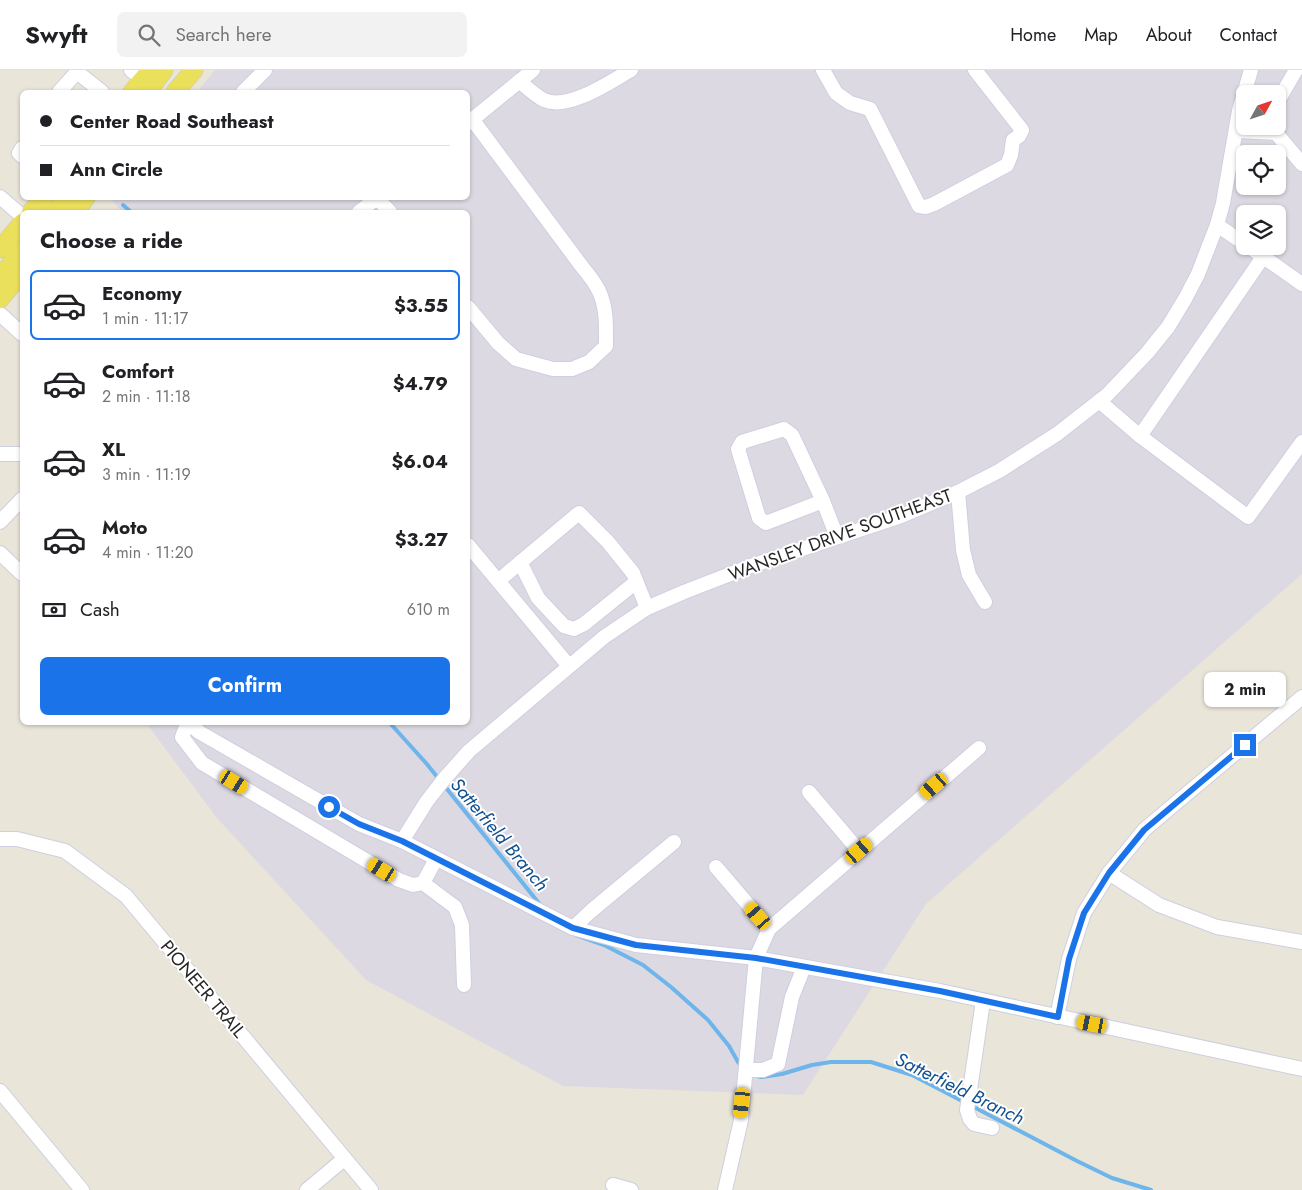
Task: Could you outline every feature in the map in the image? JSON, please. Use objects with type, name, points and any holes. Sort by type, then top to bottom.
[{"type":"main road","points":[[141,81],[164,70]]},
{"type":"main road","points":[[170,90],[181,70]]},
{"type":"main road","points":[[177,90],[194,70]]},
{"type":"main road","points":[[33,210],[41,200]]},
{"type":"main road","points":[[72,209],[83,200]]},
{"type":"main road","points":[[0,248],[20,225]]},
{"type":"main road","points":[[0,299],[15,280],[20,259]]},
{"type":"street","points":[[245,90],[265,70]]},
{"type":"street","points":[[470,309],[498,344],[516,359],[553,369],[572,369],[589,362],[606,346],[604,303],[598,289],[470,121],[533,70]]},
{"type":"street","points":[[519,82],[545,100],[559,102],[574,100],[588,94],[631,70]]},
{"type":"street","points":[[823,70],[836,92],[850,103],[870,110],[919,206],[926,207],[1006,165],[1011,155],[1013,140],[1019,136],[1022,130],[975,70]]},
{"type":"street","name":"WANSLEY DRIVE SOUTHEAST","points":[[1246,85],[1251,70]]},
{"type":"street","points":[[1286,87],[1296,70]]},
{"type":"street","points":[[60,90],[78,71],[100,90]]},
{"type":"street","name":"WANSLEY DRIVE SOUTHEAST","points":[[402,841],[427,801],[469,751],[604,637],[647,608],[751,566],[901,516],[958,492],[980,481],[1057,434],[1099,401],[1128,374],[1168,327],[1198,274],[1224,203],[1236,131]]},
{"type":"street","points":[[1280,135],[1302,164]]},
{"type":"street","points":[[0,196],[20,214]]},
{"type":"street","points":[[362,210],[374,200]]},
{"type":"street","points":[[379,200],[388,210]]},
{"type":"street","points":[[1217,225],[1236,238]]},
{"type":"street","points":[[1260,255],[1302,284]]},
{"type":"street","points":[[1140,436],[1263,257]]},
{"type":"street","points":[[0,314],[20,332]]},
{"type":"street","points":[[1099,401],[1140,436],[1248,517],[1302,442]]},
{"type":"street","points":[[823,501],[766,523],[759,518],[738,449],[742,442],[784,429],[792,435],[823,501],[838,537]]},
{"type":"street","points":[[0,454],[19,454]]},
{"type":"street","points":[[958,492],[963,550],[969,575],[985,602]]},
{"type":"street","points":[[0,522],[20,501]]},
{"type":"street","points":[[498,581],[579,513],[608,542],[633,574],[647,608]]},
{"type":"street","points":[[470,547],[569,666]]},
{"type":"street","points":[[0,553],[20,572]]},
{"type":"street","points":[[520,562],[538,598],[564,626],[574,629],[584,624],[636,582]]},
{"type":"street","points":[[1058,1017],[1069,959],[1084,913],[1109,873],[1144,830],[1302,697]]},
{"type":"street","points":[[187,725],[182,737],[202,762],[398,880],[413,885],[423,883],[455,907],[462,924],[464,985]]},
{"type":"street","points":[[191,725],[199,732],[359,824],[402,841],[573,928],[636,945],[756,958],[940,991],[1302,1069]]},
{"type":"street","points":[[725,1190],[741,1120],[756,958],[769,929],[979,748]]},
{"type":"street","points":[[809,792],[859,851]]},
{"type":"street","name":"PIONEER TRAIL","points":[[0,839],[17,838],[65,852],[126,896],[371,1190]]},
{"type":"street","points":[[573,928],[590,911],[674,842]]},
{"type":"street","points":[[423,883],[436,859]]},
{"type":"street","points":[[716,867],[769,929]]},
{"type":"street","points":[[1109,873],[1159,906],[1218,927],[1302,942]]},
{"type":"street","points":[[746,1070],[763,1070],[778,1064],[792,997],[804,967]]},
{"type":"street","points":[[983,1001],[968,1110],[970,1119],[974,1124],[992,1128]]},
{"type":"street","points":[[0,1091],[82,1190]]},
{"type":"street","points":[[307,1190],[344,1159]]},
{"type":"street","points":[[613,1185],[631,1190]]},
{"type":"shaded area","points":[[215,70],[1302,70],[1302,574],[926,904],[803,1095],[563,1086],[366,980],[217,818],[147,725],[470,725],[470,210],[120,210],[112,200],[470,200],[470,90],[199,90]]},
{"type":"waterway","name":"Satterfield Branch","points":[[123,205],[129,210]]},
{"type":"waterway","name":"Satterfield Branch","points":[[392,725],[426,763],[542,907]]},
{"type":"waterway","name":"Satterfield Branch","points":[[576,935],[604,945],[643,965],[671,987],[708,1020],[729,1046],[743,1068]]},
{"type":"waterway","name":"Satterfield Branch","points":[[757,1076],[782,1074],[812,1065],[831,1062],[871,1062],[912,1075],[964,1102]]},
{"type":"waterway","name":"Satterfield Branch","points":[[970,1105],[1112,1178],[1151,1190]]},
{"type":"route","points":[[329,807],[359,824],[402,841],[573,928],[636,945],[756,958],[940,991],[1058,1017],[1069,959],[1084,913],[1109,873],[1144,830],[1245,745]]}]
